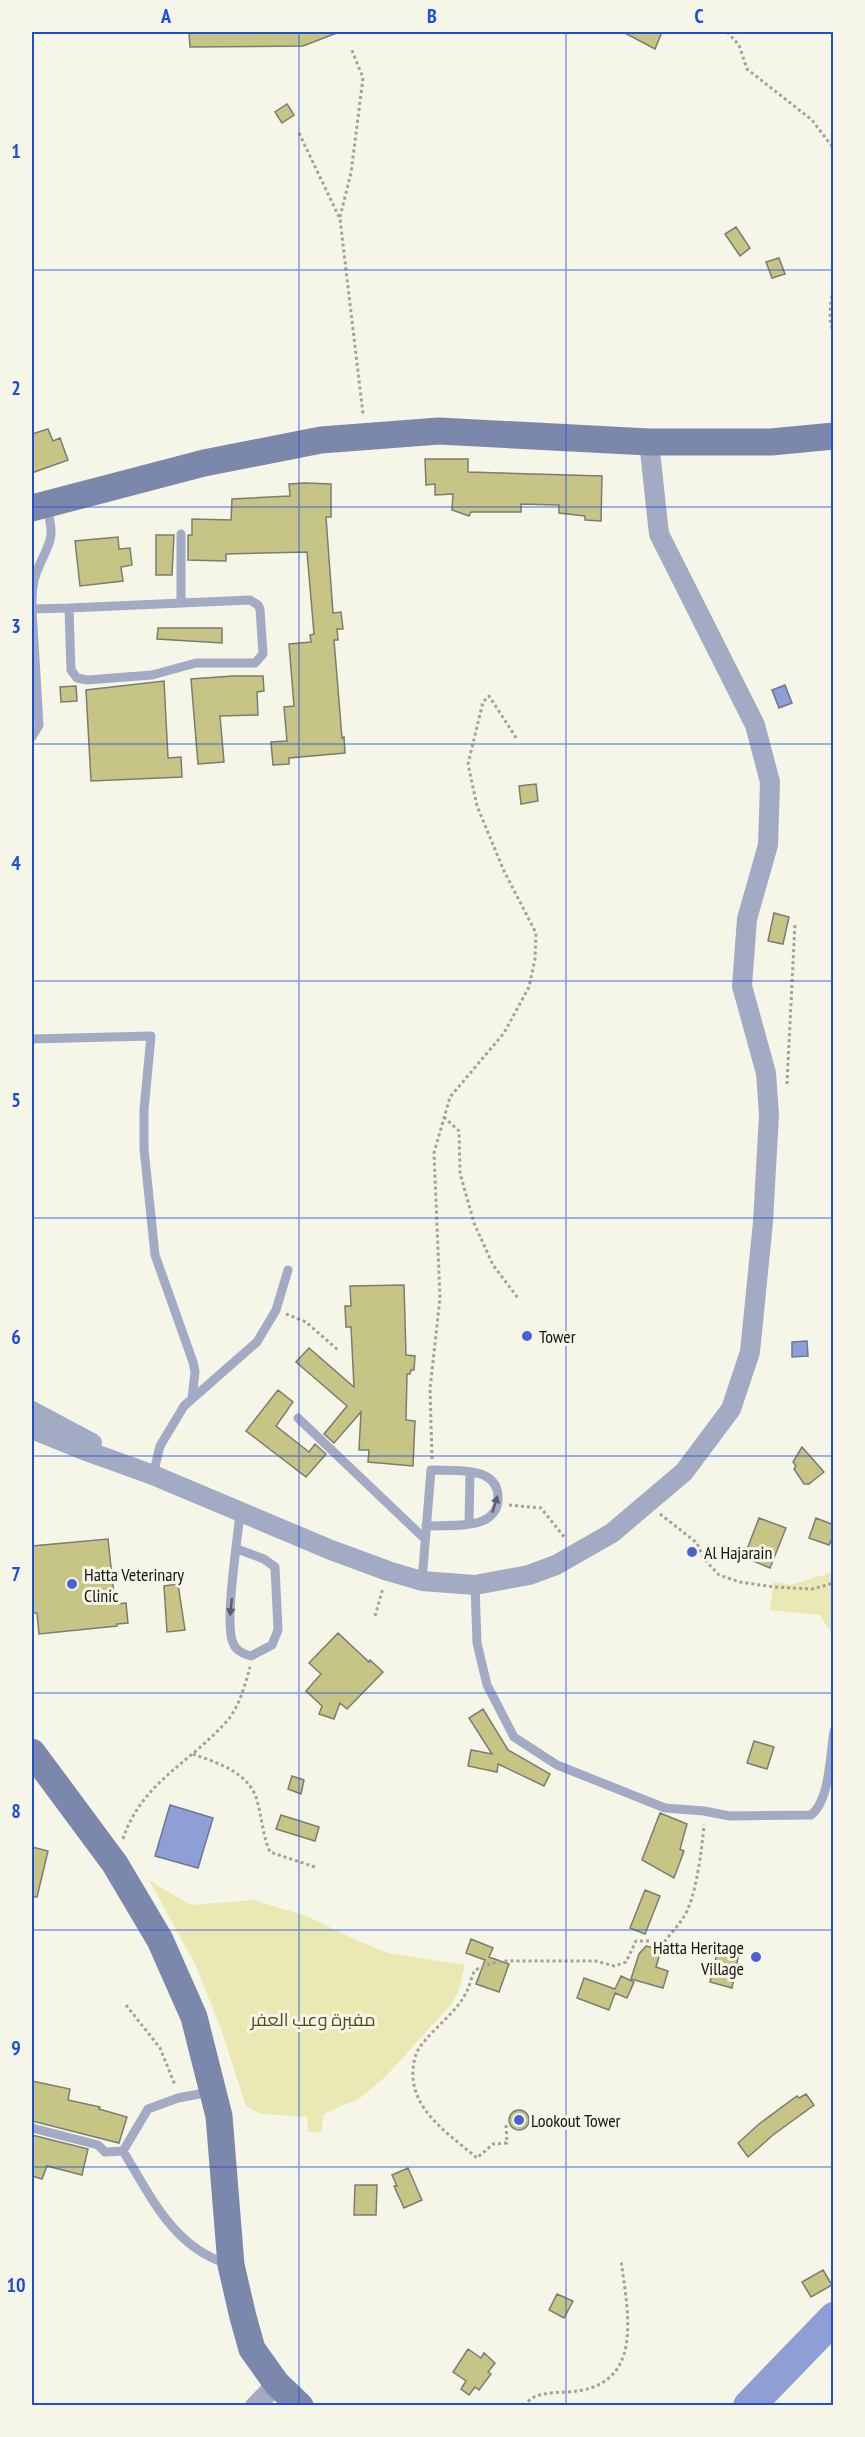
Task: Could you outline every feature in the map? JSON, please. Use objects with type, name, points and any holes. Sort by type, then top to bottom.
[{"type":"main road","points":[[36,508],[204,463],[321,440],[439,431],[649,441],[771,441],[834,436]]},
{"type":"main road","points":[[32,1752],[115,1863],[160,1940],[194,2017],[219,2116],[231,2265],[252,2349],[277,2384],[300,2406]]},
{"type":"street","points":[[32,1429],[153,1475],[331,1550],[388,1571],[422,1581],[475,1586],[529,1575],[556,1565],[612,1533],[684,1472],[731,1409],[750,1352],[763,1222],[769,1115],[766,1073],[742,986],[747,919],[768,845],[771,782],[755,725],[659,534],[649,441]]},
{"type":"street","points":[[32,1410],[82,1437],[112,1459]]},
{"type":"street","points":[[255,2406],[277,2384]]},
{"type":"lane","points":[[32,737],[39,725],[32,609],[34,580],[51,541],[52,525],[36,508]]},
{"type":"lane","points":[[181,534],[181,603]]},
{"type":"lane","points":[[32,609],[255,601],[260,609],[261,658],[255,663],[196,663],[144,676],[82,680],[73,675],[71,670],[69,608]]},
{"type":"lane","points":[[32,1040],[151,1036],[144,1110],[144,1149],[153,1237],[159,1271],[193,1362],[195,1372],[192,1398]]},
{"type":"lane","points":[[153,1475],[160,1446],[184,1406],[257,1342],[276,1310],[288,1270]]},
{"type":"lane","points":[[298,1418],[425,1539]]},
{"type":"lane","points":[[422,1581],[426,1526],[431,1470],[483,1473],[493,1481],[498,1492],[498,1505],[492,1516],[481,1522],[426,1526]]},
{"type":"lane","points":[[469,1523],[470,1472]]},
{"type":"lane","points":[[237,1549],[275,1567],[278,1630],[272,1645],[251,1656],[242,1653],[233,1645],[229,1628],[240,1512]]},
{"type":"lane","points":[[475,1586],[477,1643],[487,1685],[514,1737],[557,1766],[665,1808],[730,1816],[811,1815],[824,1799],[834,1731]]},
{"type":"lane","points":[[123,2151],[148,2109],[178,2098],[213,2092]]},
{"type":"lane","points":[[32,2128],[98,2145],[105,2152],[123,2151]]},
{"type":"lane","points":[[123,2151],[169,2225],[197,2250],[214,2260],[231,2265]]},
{"type":"path","points":[[727,32],[739,45],[747,69],[812,120],[834,149]]},
{"type":"path","points":[[340,219],[351,173],[363,78],[351,48]]},
{"type":"path","points":[[299,133],[340,219],[360,375],[365,437]]},
{"type":"path","points":[[834,284],[830,326],[834,334]]},
{"type":"path","points":[[431,1470],[430,1389],[440,1298],[434,1153],[450,1097],[504,1033],[529,987],[535,959],[536,933],[504,871],[477,806],[468,764],[483,702],[489,696],[517,739]]},
{"type":"path","points":[[786,1092],[795,922]]},
{"type":"path","points":[[444,1117],[459,1131],[460,1173],[474,1223],[493,1265],[518,1299]]},
{"type":"path","points":[[276,1310],[306,1322],[338,1350]]},
{"type":"path","points":[[647,1503],[697,1543],[704,1559],[718,1575],[740,1582],[774,1587],[812,1589],[834,1583]]},
{"type":"path","points":[[498,1505],[541,1508],[565,1538]]},
{"type":"path","points":[[375,1616],[388,1571]]},
{"type":"path","points":[[115,1863],[128,1824],[159,1781],[193,1754],[227,1720],[241,1695],[250,1669],[251,1656]]},
{"type":"path","points":[[193,1754],[221,1765],[246,1779],[256,1798],[263,1837],[270,1852],[315,1867]]},
{"type":"path","points":[[506,2125],[507,2143],[493,2144],[477,2158],[440,2126],[420,2104],[412,2083],[415,2056],[422,2044],[457,2006],[467,1991],[475,1970],[492,1963],[544,1960],[596,1961],[614,1966],[626,1962],[636,1941],[665,1941],[684,1917],[691,1902],[702,1846],[704,1811]]},
{"type":"path","points":[[126,2005],[160,2048],[174,2079],[178,2098]]},
{"type":"path","points":[[524,2406],[527,2401],[545,2393],[572,2392],[609,2379],[626,2354],[629,2322],[621,2260]]},
{"type":"green space","points":[[833,1572],[833,1636],[820,1615],[770,1610],[774,1582],[791,1585]]},
{"type":"green space","name":"مفبرة وعب العفر","points":[[149,1880],[190,1905],[254,1900],[309,1917],[388,1953],[465,1965],[458,1993],[450,2006],[385,2077],[360,2098],[324,2114],[321,2132],[308,2132],[307,2117],[261,2114],[246,2106],[221,2029],[196,1966]]},
{"type":"water","points":[[785,685],[792,703],[779,708],[772,690]]},
{"type":"water","points":[[807,1341],[808,1356],[792,1357],[792,1342]]},
{"type":"water","points":[[170,1805],[213,1818],[198,1868],[155,1856]]},
{"type":"building","points":[[189,32],[337,33],[303,46],[190,47]]},
{"type":"building","points":[[623,32],[662,32],[655,49]]},
{"type":"building","points":[[287,104],[294,115],[282,123],[275,112]]},
{"type":"building","points":[[736,227],[750,248],[740,256],[725,234]]},
{"type":"building","points":[[779,258],[785,274],[772,278],[766,262]]},
{"type":"building","points":[[48,429],[53,441],[60,438],[68,460],[32,473],[32,434]]},
{"type":"building","points":[[425,459],[468,459],[468,472],[602,476],[601,521],[585,520],[585,516],[559,513],[559,505],[521,504],[521,512],[471,512],[469,516],[452,510],[453,494],[435,495],[435,484],[426,485]]},
{"type":"building","points":[[289,484],[331,484],[331,517],[326,517],[333,613],[341,612],[343,629],[337,629],[338,640],[334,640],[345,753],[289,758],[289,764],[273,765],[271,742],[287,741],[284,707],[294,706],[289,644],[311,642],[310,635],[314,634],[307,552],[226,554],[226,561],[188,560],[188,535],[192,535],[192,519],[231,520],[232,499],[290,496]]},
{"type":"building","points":[[156,535],[174,535],[172,575],[156,575]]},
{"type":"building","points":[[118,537],[119,549],[130,548],[132,565],[121,567],[123,581],[80,586],[75,541]]},
{"type":"building","points":[[158,628],[222,628],[222,643],[157,639]]},
{"type":"building","points":[[263,676],[264,691],[257,692],[258,715],[220,716],[224,762],[198,764],[191,679]]},
{"type":"building","points":[[164,681],[168,758],[181,757],[182,777],[91,781],[86,690]]},
{"type":"building","points":[[76,686],[77,701],[61,702],[60,687]]},
{"type":"building","points":[[536,784],[538,801],[521,804],[519,786]]},
{"type":"building","points":[[774,913],[789,917],[783,944],[768,941]]},
{"type":"building","points":[[404,1285],[406,1355],[415,1356],[414,1370],[407,1374],[406,1420],[415,1421],[413,1466],[368,1462],[369,1450],[359,1450],[361,1412],[334,1443],[324,1434],[347,1406],[296,1362],[309,1348],[354,1387],[351,1327],[346,1327],[345,1306],[351,1306],[350,1286]]},
{"type":"building","points":[[278,1390],[293,1402],[276,1426],[309,1452],[315,1444],[326,1454],[306,1477],[246,1431]]},
{"type":"building","points":[[802,1447],[824,1472],[809,1484],[804,1484],[794,1469],[796,1466],[793,1462]]},
{"type":"building","points":[[759,1518],[786,1528],[770,1568],[744,1557]]},
{"type":"building","points":[[816,1518],[834,1525],[834,1534],[829,1545],[809,1538]]},
{"type":"building","name":"Hatta Veterinary Clinic","points":[[108,1539],[115,1604],[126,1603],[128,1623],[39,1634],[37,1613],[32,1613],[32,1546]]},
{"type":"building","points":[[178,1584],[185,1630],[167,1632],[164,1586]]},
{"type":"building","points":[[338,1633],[383,1672],[347,1709],[340,1703],[334,1719],[319,1714],[322,1706],[306,1691],[321,1674],[309,1663]]},
{"type":"building","points":[[483,1709],[508,1750],[550,1774],[544,1786],[498,1764],[497,1772],[468,1766],[471,1750],[492,1754],[469,1718]]},
{"type":"building","points":[[754,1741],[774,1747],[767,1769],[747,1763]]},
{"type":"building","points":[[292,1776],[304,1780],[301,1794],[288,1789]]},
{"type":"building","points":[[660,1813],[687,1824],[680,1849],[684,1851],[674,1878],[642,1860]]},
{"type":"building","points":[[281,1815],[319,1827],[315,1841],[276,1829]]},
{"type":"building","points":[[32,1847],[48,1851],[37,1897],[32,1897]]},
{"type":"building","points":[[645,1890],[660,1896],[645,1934],[630,1928]]},
{"type":"building","points":[[471,1939],[493,1948],[489,1957],[509,1964],[499,1992],[476,1984],[485,1960],[466,1953]]},
{"type":"building","points":[[646,1946],[661,1950],[656,1967],[668,1971],[663,1988],[631,1979],[639,1954]]},
{"type":"building","points":[[718,1949],[739,1953],[732,1988],[710,1982]]},
{"type":"building","points":[[621,1976],[634,1982],[627,1998],[615,1993],[609,2010],[577,1998],[584,1978],[615,1989]]},
{"type":"building","points":[[32,2081],[70,2089],[68,2100],[100,2107],[99,2109],[127,2117],[119,2143],[32,2121]]},
{"type":"building","points":[[806,2094],[814,2105],[773,2135],[748,2157],[738,2143],[797,2096],[799,2098]]},
{"type":"building","name":"Lookout Tower","points":[[519,2110],[526,2113],[529,2120],[526,2127],[519,2130],[512,2127],[509,2120],[512,2113]]},
{"type":"building","points":[[32,2135],[88,2149],[82,2175],[47,2166],[42,2179],[32,2176]]},
{"type":"building","points":[[408,2168],[422,2200],[404,2208],[394,2186],[397,2186],[392,2175]]},
{"type":"building","points":[[355,2185],[377,2185],[376,2215],[354,2215]]},
{"type":"building","points":[[823,2270],[832,2285],[811,2297],[802,2282]]},
{"type":"building","points":[[557,2294],[573,2301],[564,2318],[549,2310]]},
{"type":"building","points":[[468,2349],[481,2358],[484,2353],[495,2363],[488,2372],[491,2374],[479,2390],[475,2387],[469,2395],[461,2389],[466,2381],[453,2372]]},
{"type":"waterway","points":[[749,2406],[834,2318]]},
{"type":"place","name":"Tower","points":[[527,1336]]},
{"type":"place","name":"Al Hajarain","points":[[692,1552]]},
{"type":"place","name":"Hatta Veterinary Clinic","points":[[72,1584]]},
{"type":"place","name":"Hatta Heritage Village","points":[[756,1957]]},
{"type":"place","name":"Lookout Tower","points":[[519,2120]]}]
